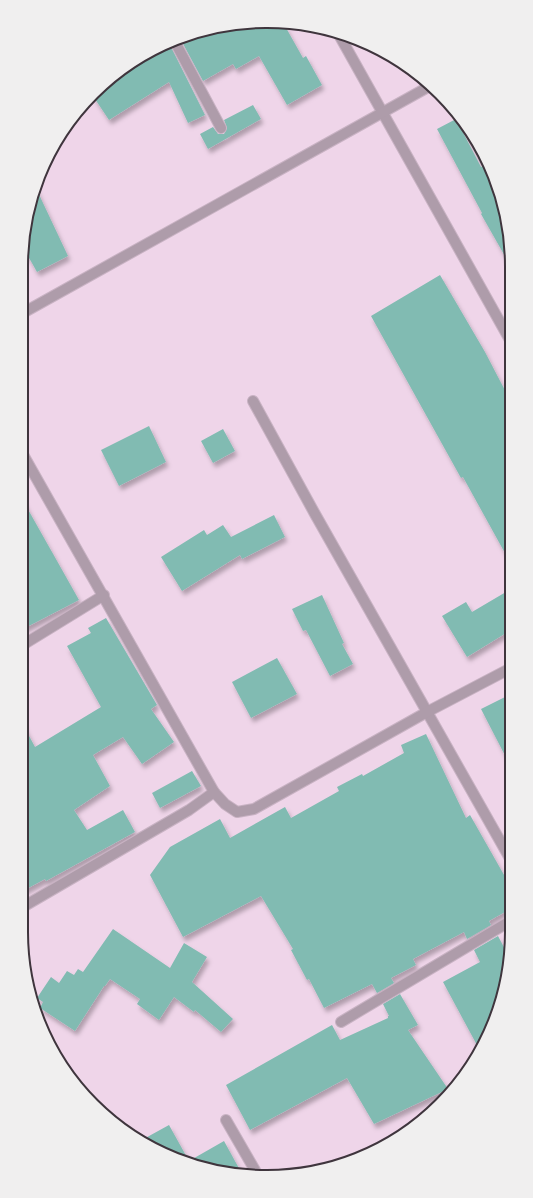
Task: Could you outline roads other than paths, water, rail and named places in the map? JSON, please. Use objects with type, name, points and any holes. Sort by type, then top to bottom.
[{"type":"street","points":[[342,41],[505,331]]},
{"type":"street","points":[[177,45],[221,128]]},
{"type":"street","points":[[28,310],[425,88]]},
{"type":"street","points":[[254,401],[315,514],[505,850]]},
{"type":"street","points":[[28,463],[104,595],[214,792],[225,804],[237,812],[254,809],[427,712],[505,671]]},
{"type":"street","points":[[28,642],[104,595]]},
{"type":"street","points":[[28,904],[189,810],[214,792]]},
{"type":"street","points":[[341,1022],[505,924]]},
{"type":"street","points":[[226,1120],[254,1169]]}]
